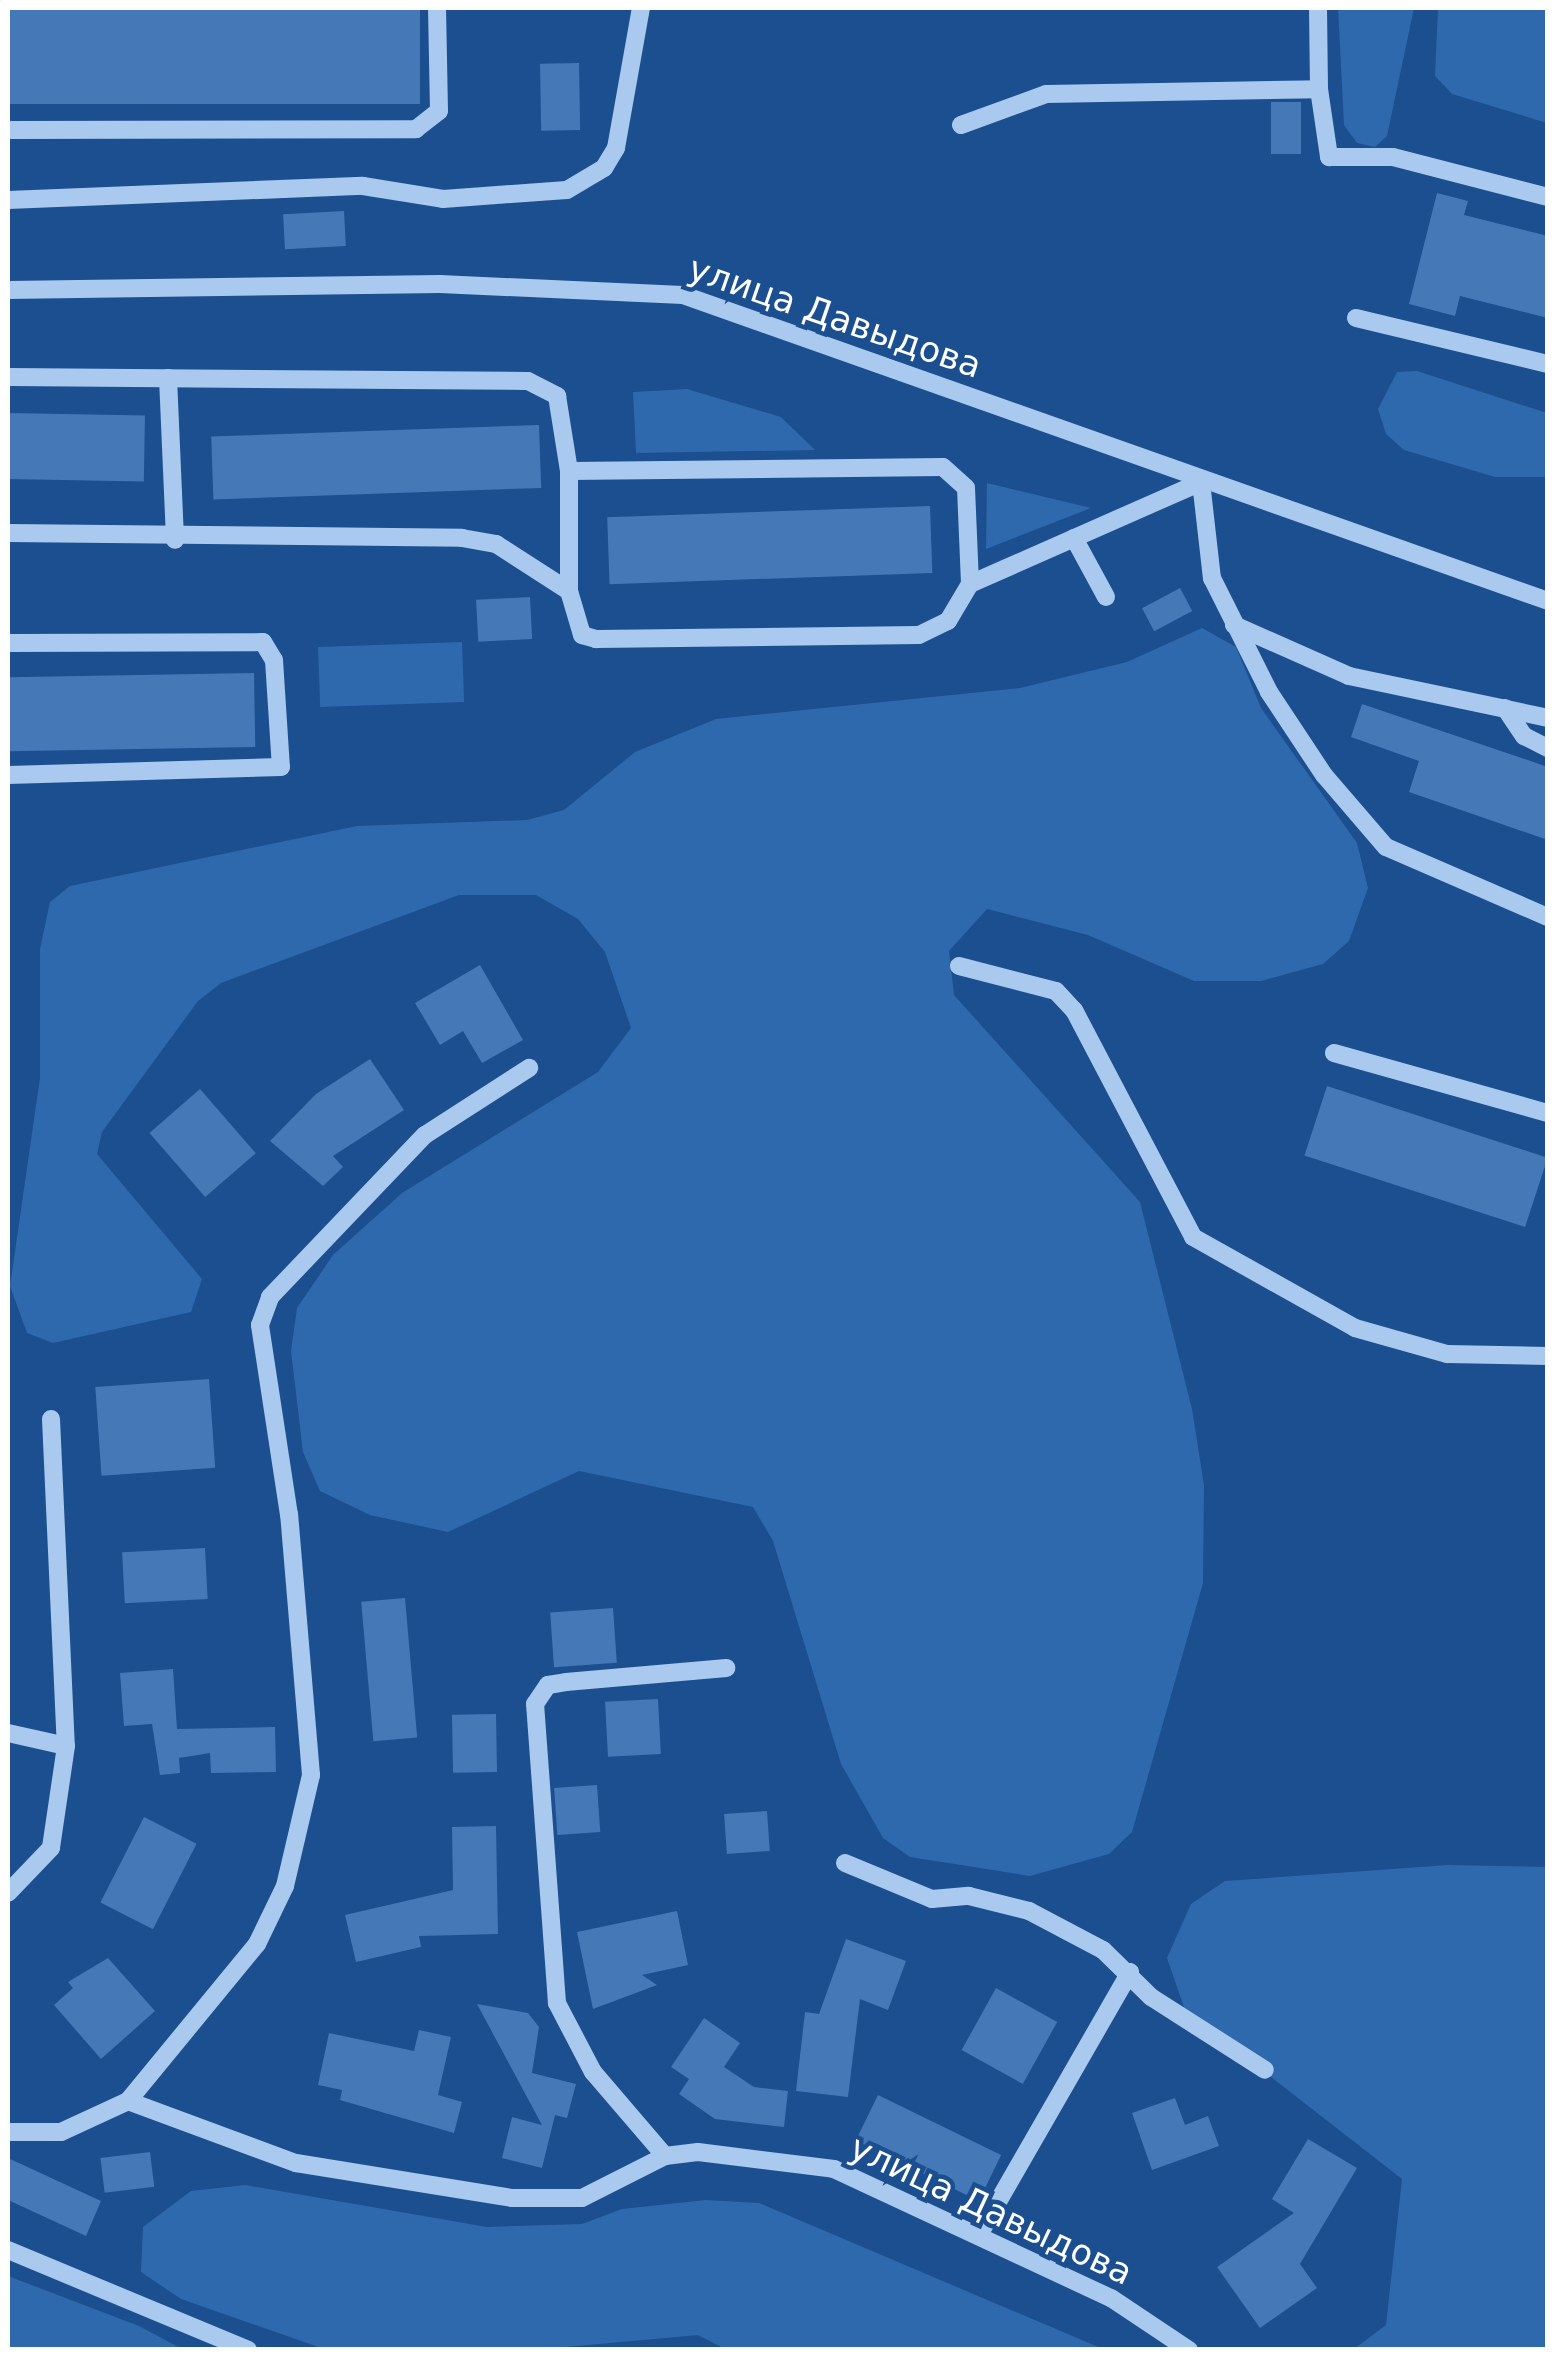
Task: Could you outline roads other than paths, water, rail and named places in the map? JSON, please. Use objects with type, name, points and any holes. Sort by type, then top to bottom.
[{"type":"street","points":[[8,130],[416,128],[439,111],[437,8]]},
{"type":"street","points":[[8,200],[363,186],[443,199],[567,190],[604,168],[616,148],[641,8]]},
{"type":"street","points":[[1318,8],[1318,90],[1329,157],[1393,157],[1548,197]]},
{"type":"street","points":[[961,125],[1046,94],[1318,90]]},
{"type":"street","name":"улица Давыдова","points":[[8,290],[440,284],[683,295],[1201,482],[1548,600]]},
{"type":"street","points":[[1356,318],[1548,364]]},
{"type":"street","points":[[8,378],[545,385],[568,426],[569,590],[582,635],[596,640],[881,636],[938,629],[970,584],[1201,482],[1202,554],[1234,624],[1324,775],[1386,847],[1548,916]]},
{"type":"street","points":[[168,378],[175,540]]},
{"type":"street","points":[[569,471],[943,467],[966,488],[970,584]]},
{"type":"street","points":[[8,534],[175,540],[462,538],[496,544],[569,590]]},
{"type":"street","points":[[1074,538],[1106,596]]},
{"type":"street","points":[[1234,624],[1349,676],[1548,718]]},
{"type":"street","points":[[8,644],[263,642],[274,660],[281,767],[8,775]]},
{"type":"street","points":[[1505,708],[1524,736],[1548,748]]},
{"type":"street","points":[[959,966],[1056,991],[1074,1010],[1193,1237],[1355,1328],[1447,1354],[1548,1356]]},
{"type":"street","points":[[1334,1053],[1548,1113]]},
{"type":"street","points":[[8,2132],[60,2132],[128,2100],[257,1944],[306,1825],[302,1634],[260,1325],[270,1297],[426,1135],[530,1068]]},
{"type":"street","points":[[8,1893],[51,1848],[66,1746],[51,1420]]},
{"type":"street","points":[[665,2156],[593,2072],[557,2003],[535,1704],[548,1686],[566,1682],[726,1668]]},
{"type":"street","points":[[8,1732],[66,1746]]},
{"type":"street","points":[[845,1863],[932,1899],[968,1896],[1029,1911],[1130,1972],[1151,1998],[1265,2070]]},
{"type":"street","points":[[980,2234],[1130,1972]]},
{"type":"street","name":"улица Давыдова","points":[[128,2100],[296,2162],[512,2198],[582,2198],[665,2156],[743,2153],[834,2169],[1111,2298],[1189,2350]]},
{"type":"street","points":[[8,2250],[248,2350]]}]
